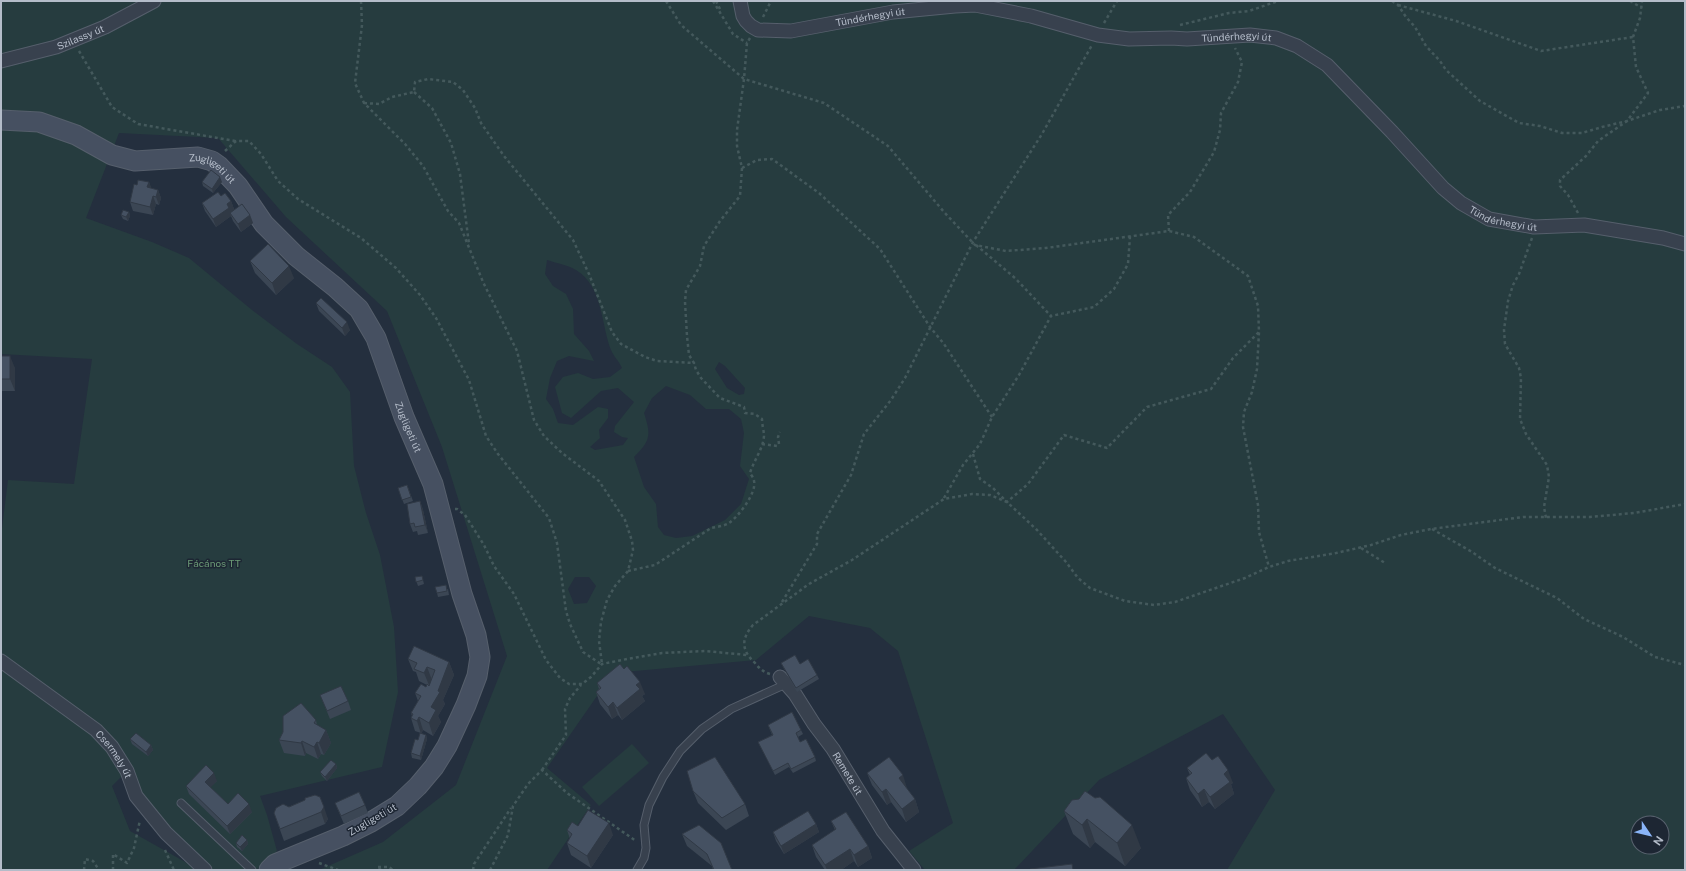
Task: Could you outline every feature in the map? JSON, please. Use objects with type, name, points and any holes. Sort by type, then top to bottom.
[{"type":"street","name":"Szilassy út","points":[[1,61],[56,47],[105,27],[154,1]]},
{"type":"street","points":[[740,1],[740,7],[746,21],[750,26],[758,30]]},
{"type":"street","name":"Tündérhegyi út","points":[[758,30],[791,31],[893,12],[975,5],[1031,16],[1098,35],[1142,39],[1187,39],[1250,34],[1276,38],[1297,46],[1327,65],[1443,188],[1461,204],[1489,219],[1534,227],[1584,225],[1663,238],[1685,244]]},
{"type":"street","name":"Zugligeti út","points":[[1,120],[39,122],[76,135],[112,155],[136,160],[198,157],[212,161],[219,166],[238,186],[264,224],[296,256],[360,309],[376,338],[404,417],[433,484],[462,594],[476,635],[480,657],[477,676],[447,746],[434,767],[418,786],[397,806],[371,822],[343,836],[272,867]]},
{"type":"street","name":"Csermely út","points":[[1,661],[66,708],[101,736],[112,747],[127,770],[136,796],[166,833],[205,870]]},
{"type":"street","name":"Remete út","points":[[783,681],[795,694],[814,724],[833,749],[882,831],[914,870]]},
{"type":"lane","points":[[638,870],[644,858],[646,848],[644,825],[649,805],[663,777],[680,751],[702,729],[731,709],[783,681]]},
{"type":"lane","points":[[181,803],[252,870]]},
{"type":"path","points":[[361,1],[362,25],[355,82],[364,103],[405,144],[423,166],[448,211],[459,223],[483,282],[517,351],[534,420],[544,436],[562,454],[599,481],[625,520],[632,541],[633,550],[628,572],[615,586],[607,600],[601,622],[599,641],[602,664]]},
{"type":"path","points":[[666,1],[681,24],[744,79],[824,103],[888,146],[944,212],[974,243],[1015,278],[1050,316]]},
{"type":"path","points":[[713,1],[733,34],[746,43]]},
{"type":"path","points":[[716,1],[722,15]]},
{"type":"path","points":[[766,11],[771,1]]},
{"type":"path","points":[[782,603],[817,544],[817,534],[851,475],[864,434],[891,400],[905,378],[974,243],[1042,134],[1117,1]]},
{"type":"path","points":[[1176,26],[1229,13],[1249,11],[1278,1]]},
{"type":"path","points":[[1392,1],[1456,21],[1541,51],[1633,37]]},
{"type":"path","points":[[1630,1],[1642,8]]},
{"type":"path","points":[[1584,225],[1568,195],[1560,186],[1560,180],[1586,156],[1598,141],[1627,122],[1648,93],[1636,67],[1633,37],[1640,18],[1642,1]]},
{"type":"path","points":[[1398,4],[1426,46],[1433,52],[1446,70],[1480,101],[1519,123],[1540,126],[1562,133],[1582,133],[1602,126],[1627,122],[1660,110],[1685,106]]},
{"type":"path","points":[[628,572],[655,565],[711,528],[729,523],[751,497],[754,481],[750,472],[764,436],[762,419],[755,414],[745,413],[744,407],[720,398],[701,378],[690,355],[687,336],[685,302],[686,290],[700,266],[704,246],[740,196],[742,168],[737,146],[737,130],[744,79],[746,43],[758,30]]},
{"type":"path","points":[[1169,231],[1168,215],[1190,192],[1214,152],[1220,130],[1222,113],[1238,82],[1242,62],[1230,36]]},
{"type":"path","points":[[73,40],[112,107],[138,124],[236,141],[249,141],[261,154],[278,181],[283,186],[298,199],[361,238],[396,268],[420,294],[436,318],[469,380],[486,436],[498,454],[548,518],[557,543],[566,611],[570,624],[583,652],[602,664]]},
{"type":"path","points":[[414,92],[415,82],[428,79],[453,82],[463,90],[475,108],[481,123],[504,156],[573,240],[589,274],[612,332],[621,344],[645,357],[657,361],[694,363]]},
{"type":"path","points":[[364,103],[379,104],[392,97],[414,92]]},
{"type":"path","points":[[414,92],[432,108],[451,143],[460,174],[469,248]]},
{"type":"path","points":[[212,161],[236,141]]},
{"type":"path","points":[[742,168],[757,160],[772,159],[819,193],[880,249],[930,327],[944,344],[992,417]]},
{"type":"path","points":[[1534,227],[1531,242],[1508,301],[1504,330],[1505,344],[1519,368],[1521,378],[1520,420],[1526,434],[1547,465],[1549,477],[1544,507],[1546,518]]},
{"type":"path","points":[[974,243],[1006,251],[1046,248],[1169,231],[1194,237],[1248,276],[1258,306],[1259,332],[1257,369],[1252,392],[1244,412],[1243,427],[1258,504],[1259,532],[1268,567]]},
{"type":"path","points":[[1050,316],[1094,307],[1114,289],[1128,264],[1130,236]]},
{"type":"path","points":[[944,499],[963,465],[980,444],[992,417],[1019,375],[1050,316]]},
{"type":"path","points":[[1007,502],[1028,484],[1064,435],[1107,448],[1147,407],[1211,389],[1233,358],[1259,332]]},
{"type":"path","points":[[762,444],[777,446],[779,444],[778,438],[780,432]]},
{"type":"path","points":[[973,454],[980,479],[993,488],[1037,530],[1066,562],[1078,578],[1090,588],[1125,601],[1154,605],[1175,602],[1246,578],[1268,567],[1288,561],[1361,547],[1401,535],[1431,529],[1523,517],[1590,517],[1634,513],[1685,504]]},
{"type":"path","points":[[783,681],[763,672],[747,655],[744,644],[746,633],[753,625],[809,584],[852,560],[944,499],[972,494],[990,495],[1007,502]]},
{"type":"path","points":[[452,510],[457,509],[465,516],[484,544],[494,566],[514,594],[546,660],[560,678],[569,684],[582,684]]},
{"type":"path","points":[[1431,529],[1472,552],[1495,568],[1557,598],[1584,620],[1623,637],[1655,657],[1685,665]]},
{"type":"path","points":[[1361,547],[1385,563]]},
{"type":"path","points":[[473,870],[474,864],[528,784],[542,770],[566,735],[565,709],[570,698],[602,664],[662,653],[705,651],[747,655]]},
{"type":"path","points":[[542,770],[567,793],[646,848]]},
{"type":"path","points":[[490,870],[508,835],[513,806]]},
{"type":"path","points":[[113,870],[113,854],[127,863],[134,848],[140,818],[144,823]]},
{"type":"path","points":[[84,870],[85,859],[93,861],[98,870]]},
{"type":"path","points":[[381,870],[377,867],[389,867],[393,870]]},
{"type":"green space","name":"Fácános TT","points":[[1,1],[1685,1],[1685,870],[1227,870],[1275,790],[1223,714],[1099,780],[1014,870],[925,870],[909,851],[953,823],[898,651],[870,628],[809,616],[756,660],[613,673],[547,768],[591,805],[547,870],[319,870],[383,842],[456,785],[507,656],[442,447],[387,311],[286,217],[218,138],[119,133],[86,218],[152,242],[189,258],[252,310],[297,344],[332,367],[350,392],[354,466],[366,513],[380,555],[394,627],[398,692],[382,767],[260,796],[277,851],[256,870],[213,870],[166,825],[149,805],[127,771],[112,786],[130,831],[187,863],[195,870],[1,870],[1,536],[8,480],[74,484],[92,359],[1,354]],"holes":[[[547,260],[573,268],[585,277],[591,286],[600,307],[611,350],[622,368],[610,377],[593,379],[578,373],[563,377],[555,387],[562,413],[571,418],[601,391],[618,388],[634,402],[615,426],[614,432],[622,437],[628,438],[623,445],[595,450],[590,447],[600,438],[599,430],[608,418],[608,409],[598,407],[573,425],[558,423],[553,409],[546,399],[550,378],[557,361],[569,356],[594,361],[589,351],[574,334],[573,309],[566,294],[553,286],[545,274]],[[719,362],[725,366],[745,388],[744,394],[739,395],[727,388],[715,369]],[[666,386],[690,395],[706,409],[729,409],[741,419],[744,433],[740,466],[749,479],[741,504],[725,520],[692,536],[676,538],[664,535],[658,527],[656,504],[644,487],[634,457],[644,446],[648,437],[648,427],[644,413],[652,398]],[[575,577],[589,577],[596,586],[587,603],[574,604],[568,589]]]},
{"type":"green space","points":[[632,744],[649,763],[599,806],[582,787]]},
{"type":"building","points":[[211,170],[220,177],[212,189],[202,182]]},
{"type":"building","points":[[138,180],[149,182],[147,187],[158,190],[156,197],[153,196],[150,207],[130,202],[134,184],[137,185]]},
{"type":"building","points":[[218,192],[221,196],[225,193],[231,201],[227,204],[229,208],[213,219],[202,203]]},
{"type":"building","points":[[242,204],[250,215],[238,224],[230,213]]},
{"type":"building","points":[[123,210],[129,212],[126,217],[121,215]]},
{"type":"building","points":[[268,244],[289,266],[272,283],[250,261]]},
{"type":"building","points":[[321,298],[347,322],[342,328],[316,303]]},
{"type":"building","points":[[1,356],[10,356],[10,379],[1,379]]},
{"type":"building","points":[[407,485],[411,497],[402,500],[398,488]]},
{"type":"building","points":[[420,501],[425,525],[415,527],[414,523],[410,524],[407,504]]},
{"type":"building","points":[[422,576],[423,580],[416,582],[415,577]]},
{"type":"building","points":[[446,585],[447,591],[437,593],[435,587]]},
{"type":"building","points":[[414,646],[449,662],[438,691],[440,692],[431,707],[436,710],[429,723],[419,717],[417,721],[411,718],[413,714],[411,713],[421,696],[415,693],[421,684],[426,687],[427,684],[429,686],[435,670],[427,667],[424,673],[414,669],[417,663],[408,659]]},
{"type":"building","points":[[795,655],[800,664],[808,659],[817,675],[796,688],[781,663]]},
{"type":"building","points":[[620,664],[624,669],[627,666],[640,682],[636,685],[640,689],[617,708],[613,702],[608,707],[596,692],[601,688],[597,683]]},
{"type":"building","points":[[341,686],[348,701],[327,711],[320,695]]},
{"type":"building","points":[[301,703],[316,720],[314,723],[326,730],[319,743],[317,742],[314,747],[302,741],[301,743],[279,740],[283,732],[283,716]]},
{"type":"building","points":[[792,712],[801,730],[796,733],[800,742],[806,739],[815,757],[791,769],[788,763],[773,771],[758,742],[773,735],[768,725]]},
{"type":"building","points":[[136,733],[151,745],[146,752],[130,739]]},
{"type":"building","points":[[420,733],[426,735],[420,756],[411,753],[415,739],[418,740]]},
{"type":"building","points":[[1206,753],[1212,760],[1218,756],[1228,770],[1224,774],[1230,782],[1210,797],[1204,789],[1198,794],[1186,778],[1192,773],[1187,768]]},
{"type":"building","points":[[715,757],[745,804],[722,818],[693,791],[687,771]]},
{"type":"building","points":[[889,757],[903,775],[899,778],[915,799],[902,809],[886,789],[882,792],[867,773]]},
{"type":"building","points":[[331,760],[336,764],[325,777],[320,772]]},
{"type":"building","points":[[206,765],[214,773],[205,782],[228,804],[238,793],[249,804],[227,826],[186,786]]},
{"type":"building","points":[[1085,791],[1095,798],[1100,797],[1132,825],[1117,843],[1087,819],[1082,825],[1064,811],[1072,800],[1079,799]]},
{"type":"building","points":[[359,792],[365,805],[341,816],[335,803]]},
{"type":"building","points":[[315,795],[320,797],[324,807],[321,812],[280,829],[274,813],[276,808],[283,804],[289,807],[305,800],[305,798]]},
{"type":"building","points":[[588,810],[609,823],[587,856],[567,843],[572,834],[567,830],[572,822],[578,826]]},
{"type":"building","points":[[808,811],[816,824],[781,846],[773,832]]},
{"type":"building","points":[[846,812],[868,846],[854,855],[850,849],[825,865],[812,845],[836,829],[831,821]]},
{"type":"building","points":[[699,825],[721,843],[732,870],[714,870],[707,854],[682,834]]},
{"type":"building","points":[[242,835],[247,840],[240,847],[236,843]]},
{"type":"building","points":[[1072,864],[1073,870],[1029,870],[1030,869]]}]
